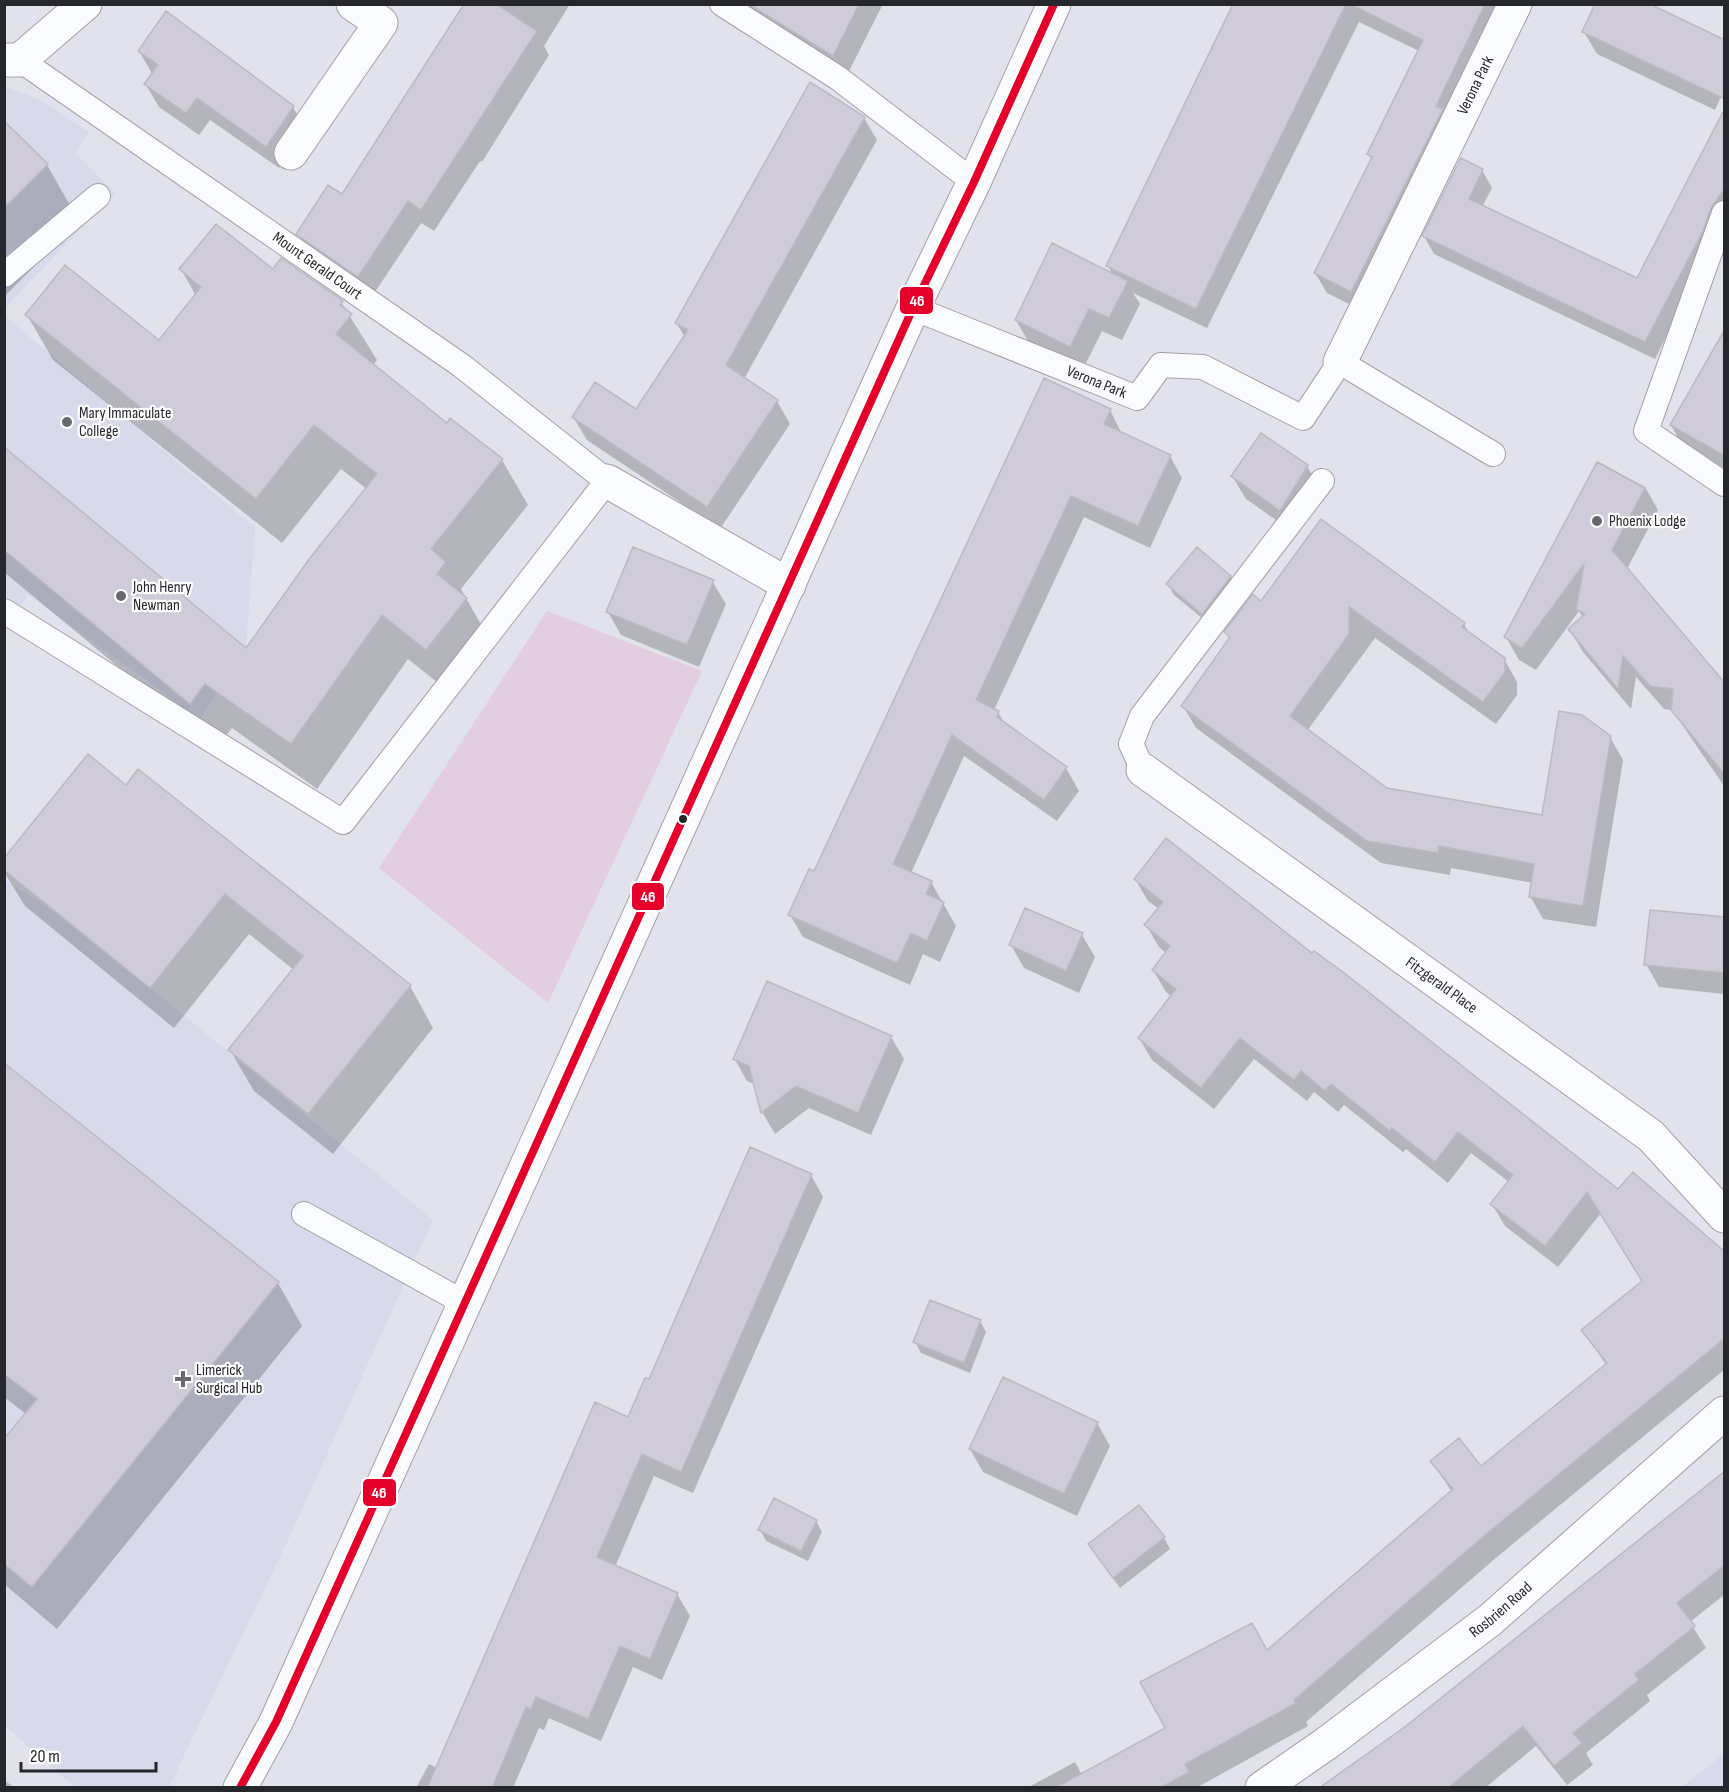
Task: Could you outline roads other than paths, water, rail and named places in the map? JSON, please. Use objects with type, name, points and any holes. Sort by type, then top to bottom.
[{"type":"main road","points":[[12,60],[85,4]]},
{"type":"main road","points":[[291,153],[388,14],[353,4]]},
{"type":"main road","points":[[240,1788],[276,1722],[463,1302],[913,308],[974,182],[1054,4]]},
{"type":"main road","name":"Verona Park","points":[[1340,362],[1515,4]]},
{"type":"main road","points":[[607,481],[789,585]]},
{"type":"main road","name":"Fitzgerald Place","points":[[1143,770],[1651,1136],[1725,1216]]},
{"type":"main road","name":"Rosbrien Road","points":[[1262,1788],[1328,1743],[1490,1620],[1725,1413]]},
{"type":"lane","points":[[722,4],[838,78],[974,182]]},
{"type":"lane","name":"Mount Gerald Court","points":[[12,60],[462,366],[607,481]]},
{"type":"lane","points":[[4,274],[98,196]]},
{"type":"lane","points":[[1725,213],[1646,431],[1725,484]]},
{"type":"lane","name":"Verona Park","points":[[913,308],[1137,398],[1161,365],[1203,367],[1303,418],[1340,362]]},
{"type":"lane","points":[[1340,362],[1493,454]]},
{"type":"lane","points":[[4,611],[343,822],[607,481]]},
{"type":"lane","points":[[1143,770],[1131,744],[1142,716],[1322,481]]},
{"type":"lane","points":[[304,1214],[463,1302]]},
{"type":"place","name":"Mary Immaculate College","points":[[67,422]]},
{"type":"place","name":"Phoenix Lodge","points":[[1597,521]]},
{"type":"place","name":"John Henry Newman","points":[[121,596]]},
{"type":"place","name":"Limerick Surgical Hub","points":[[183,1379]]}]
